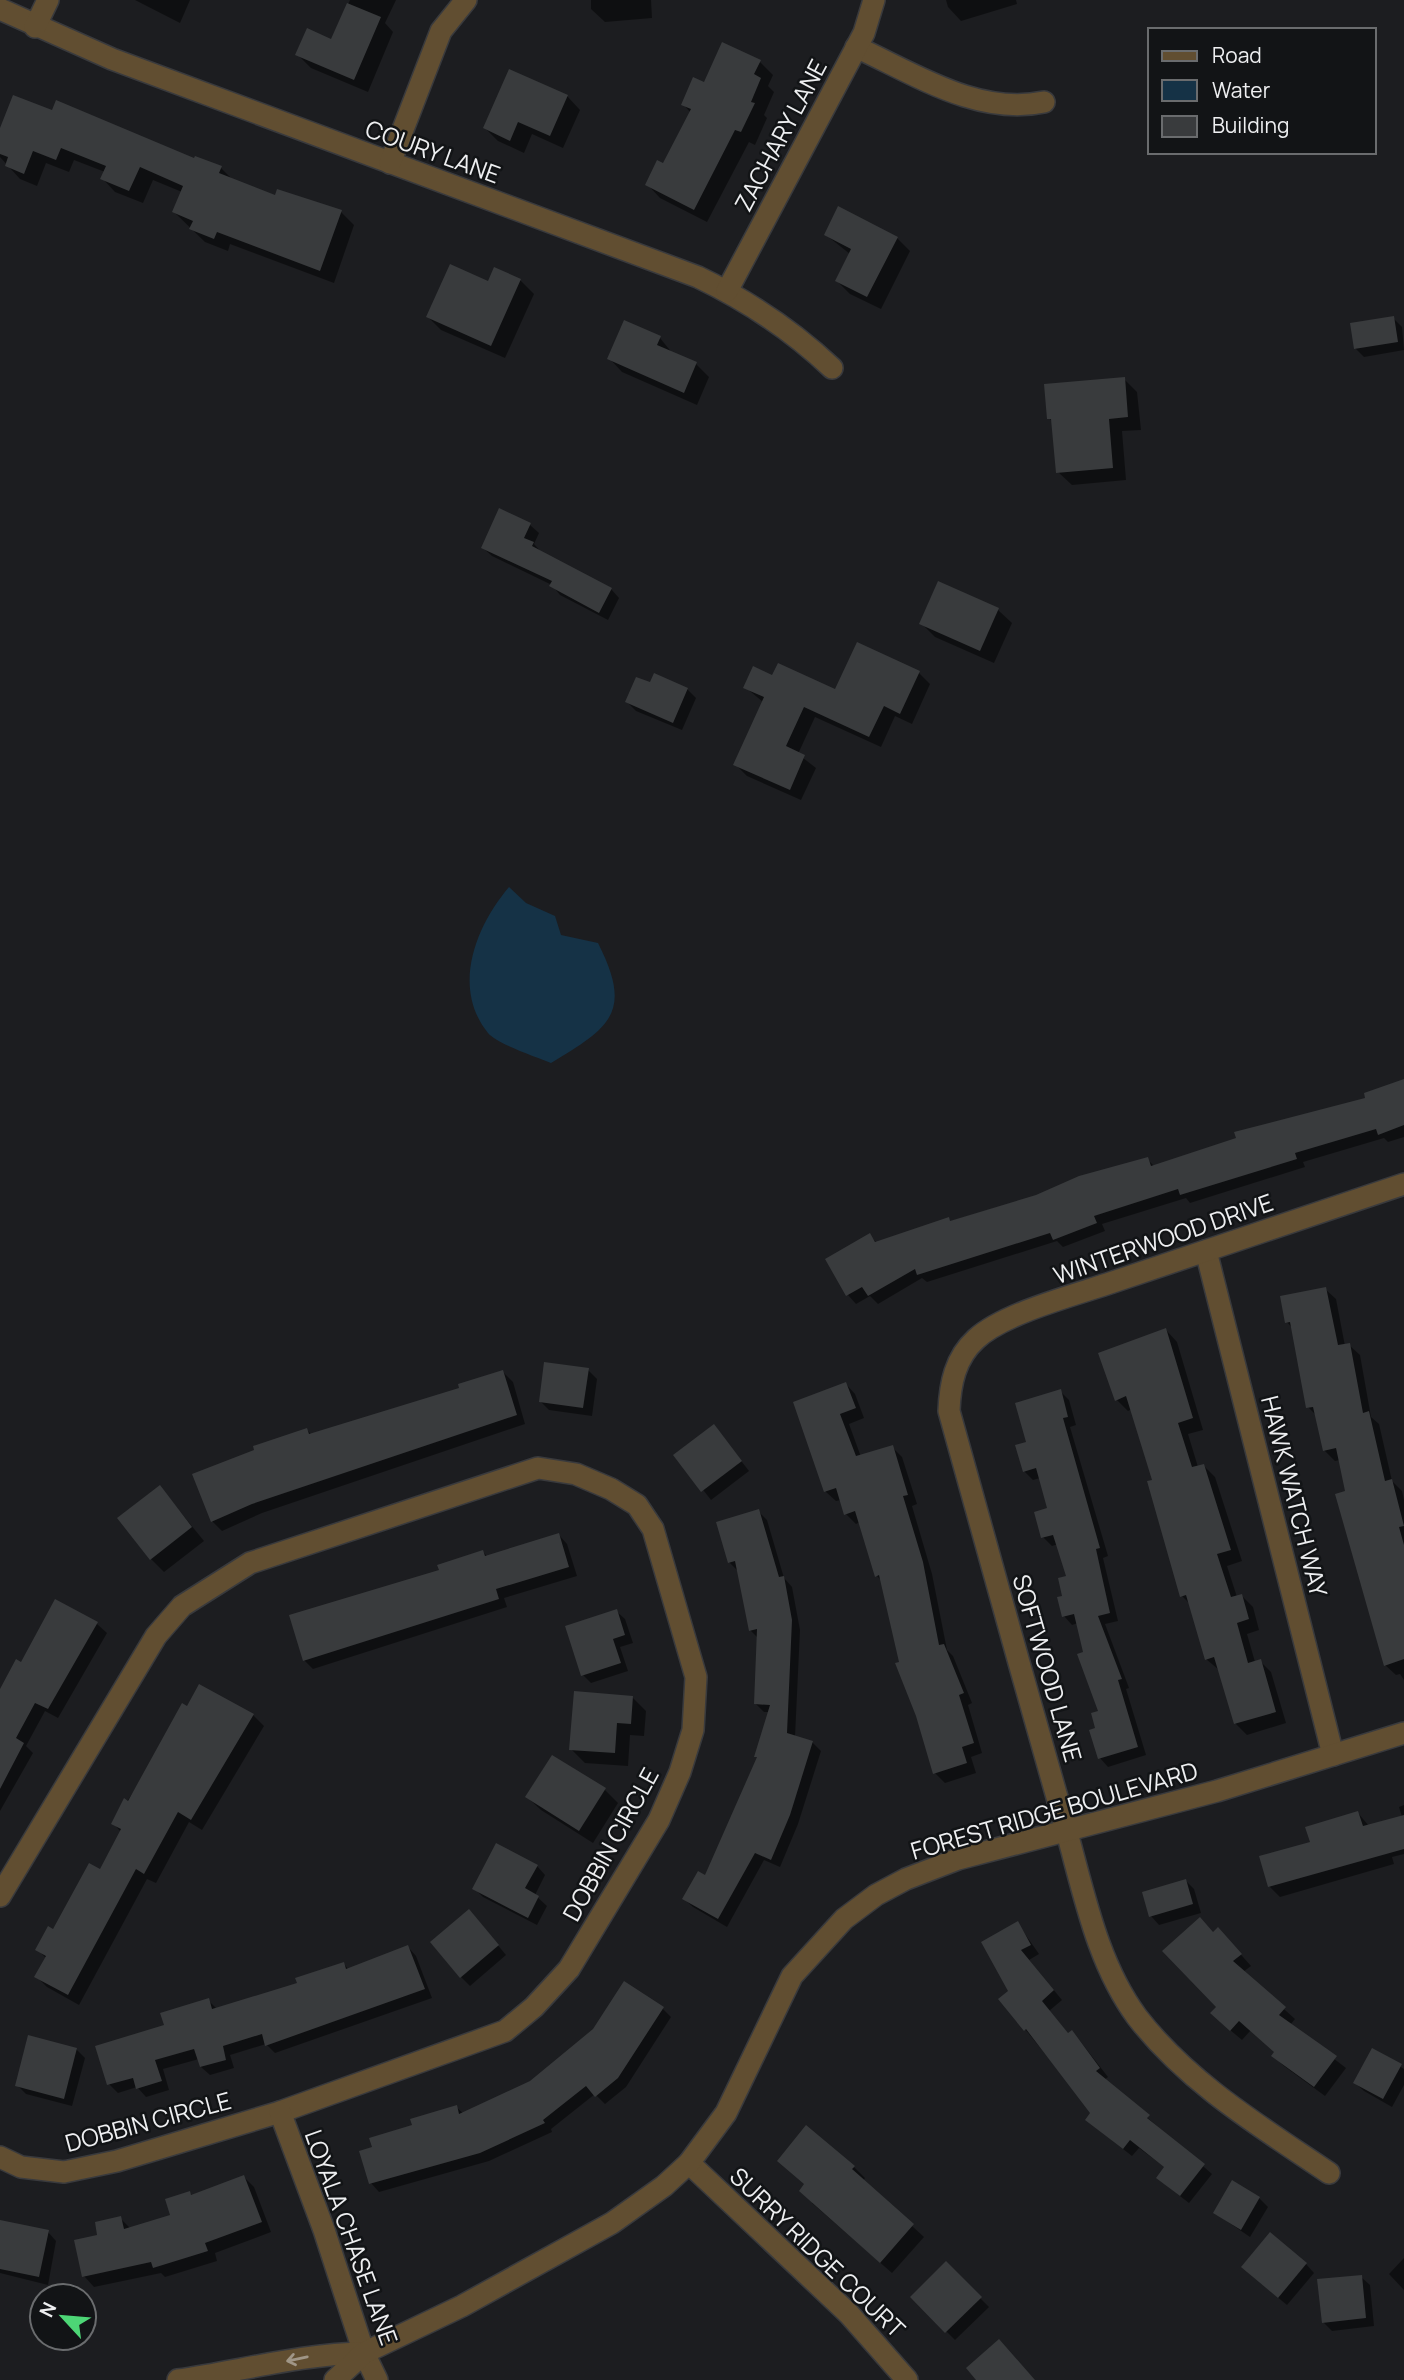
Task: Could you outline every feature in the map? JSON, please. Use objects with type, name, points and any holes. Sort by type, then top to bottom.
[{"type":"street","points":[[35,27],[48,0]]},
{"type":"street","points":[[390,163],[441,31],[466,0]]},
{"type":"street","name":"ZACHARY LANE","points":[[727,291],[864,33],[874,0]]},
{"type":"street","name":"COURY LANE","points":[[0,9],[35,27],[698,277],[767,314],[832,368]]},
{"type":"street","points":[[856,47],[960,95],[1021,107],[1044,102]]},
{"type":"street","name":"WINTERWOOD DRIVE","points":[[956,1368],[974,1340],[990,1327],[1404,1184]]},
{"type":"street","name":"HAWK WATCH WAY","points":[[1206,1251],[1333,1755]]},
{"type":"street","name":"SOFTWOOD LANE","points":[[956,1368],[949,1390],[949,1411],[1079,1881],[1096,1934],[1117,1982],[1136,2015],[1168,2054],[1203,2084],[1329,2173]]},
{"type":"street","name":"DOBBIN CIRCLE","points":[[0,1896],[156,1636],[182,1606],[209,1586],[250,1563],[538,1468],[576,1474],[637,1505],[653,1528],[696,1677],[693,1730],[680,1772],[659,1820],[569,1969],[534,2007],[505,2031],[280,2112],[117,2161],[64,2172],[21,2167],[0,2157]]},
{"type":"street","name":"FOREST RIDGE BOULEVARD","points":[[335,2380],[364,2353],[550,2259],[612,2223],[689,2163],[726,2113],[792,1976],[844,1919],[876,1895],[906,1879],[958,1859],[1067,1832],[1404,1733]]},
{"type":"street","name":"LOYALA CHASE LANE","points":[[280,2112],[324,2230],[364,2353],[377,2380]]},
{"type":"street","name":"SURRY RIDGE COURT","points":[[689,2163],[849,2314],[907,2380]]},
{"type":"street","name":"FOREST RIDGE BOULEVARD","points":[[178,2380],[250,2369],[320,2354],[364,2353]]},
{"type":"water","points":[[509,887],[526,903],[555,916],[561,935],[598,943],[614,986],[614,1002],[610,1015],[601,1027],[589,1039],[551,1063],[508,1046],[488,1033],[477,1015],[471,996],[472,957],[478,938]]},
{"type":"building","points":[[347,3],[381,17],[354,80],[295,55],[307,28],[331,39]]},
{"type":"building","points":[[722,42],[761,60],[754,74],[761,78],[751,102],[755,103],[741,132],[735,130],[694,210],[645,185],[657,160],[663,163],[691,109],[681,105],[693,77],[704,82]]},
{"type":"building","points":[[509,69],[568,95],[550,136],[518,122],[510,141],[483,128]]},
{"type":"building","points":[[13,95],[52,110],[56,100],[194,158],[195,156],[222,166],[219,173],[275,195],[277,189],[342,210],[320,271],[217,232],[214,239],[189,229],[193,221],[172,212],[183,186],[140,167],[129,191],[100,179],[106,166],[61,148],[56,160],[33,151],[24,174],[5,166],[8,157],[0,154],[0,128]]},
{"type":"building","points":[[838,206],[898,237],[867,297],[835,281],[851,249],[824,235]]},
{"type":"building","points":[[450,264],[488,281],[494,267],[521,279],[491,346],[426,317]]},
{"type":"building","points":[[1394,316],[1398,342],[1354,349],[1350,323]]},
{"type":"building","points":[[624,320],[661,336],[657,345],[697,362],[684,393],[607,359]]},
{"type":"building","points":[[1125,377],[1128,417],[1109,419],[1113,468],[1056,473],[1051,419],[1047,419],[1044,384]]},
{"type":"building","points":[[499,508],[531,523],[524,538],[534,542],[532,546],[612,588],[599,613],[549,586],[552,581],[481,548]]},
{"type":"building","points":[[938,581],[999,608],[980,651],[919,624]]},
{"type":"building","points":[[857,642],[920,671],[900,714],[884,706],[869,737],[804,707],[786,746],[805,755],[790,790],[733,765],[764,697],[743,688],[753,666],[772,675],[778,663],[835,689]]},
{"type":"building","points":[[654,673],[688,688],[673,723],[625,702],[636,677],[650,682]]},
{"type":"building","points":[[1404,1079],[1404,1125],[1378,1135],[1376,1129],[1295,1153],[1297,1159],[1180,1195],[1178,1189],[1094,1216],[1097,1223],[1053,1240],[1050,1233],[917,1275],[915,1269],[868,1296],[862,1287],[846,1296],[825,1259],[870,1233],[875,1242],[949,1217],[950,1221],[1036,1195],[1079,1176],[1148,1157],[1151,1166],[1236,1138],[1234,1132],[1365,1098],[1364,1093]]},
{"type":"building","points":[[1326,1287],[1338,1345],[1350,1343],[1363,1413],[1369,1411],[1385,1481],[1392,1479],[1404,1526],[1399,1527],[1404,1545],[1404,1659],[1384,1666],[1335,1494],[1345,1491],[1336,1448],[1323,1451],[1313,1407],[1306,1408],[1290,1322],[1285,1323],[1280,1296]]},
{"type":"building","points":[[1166,1328],[1193,1418],[1178,1423],[1192,1467],[1204,1464],[1231,1550],[1217,1554],[1231,1597],[1242,1594],[1249,1619],[1237,1623],[1248,1663],[1261,1659],[1276,1712],[1234,1724],[1214,1657],[1205,1660],[1186,1595],[1180,1597],[1147,1481],[1152,1480],[1126,1396],[1115,1401],[1098,1353]]},
{"type":"building","points":[[544,1362],[589,1368],[583,1408],[539,1402]]},
{"type":"building","points":[[503,1370],[517,1415],[252,1504],[211,1522],[192,1474],[254,1450],[253,1446],[307,1428],[309,1434],[459,1388],[458,1384]]},
{"type":"building","points":[[846,1382],[856,1408],[840,1414],[856,1456],[893,1445],[908,1495],[903,1496],[923,1562],[939,1645],[944,1644],[964,1693],[959,1695],[974,1743],[962,1747],[967,1763],[933,1774],[916,1716],[895,1663],[899,1662],[879,1575],[875,1577],[855,1511],[844,1515],[836,1488],[824,1492],[793,1402]]},
{"type":"building","points":[[1061,1389],[1068,1417],[1063,1418],[1100,1548],[1096,1549],[1110,1613],[1098,1616],[1122,1679],[1118,1680],[1138,1747],[1098,1759],[1089,1730],[1095,1728],[1091,1713],[1098,1711],[1077,1654],[1083,1652],[1074,1614],[1062,1617],[1057,1597],[1062,1596],[1058,1578],[1066,1576],[1053,1535],[1041,1538],[1034,1512],[1047,1508],[1036,1468],[1023,1472],[1015,1445],[1026,1442],[1015,1403]]},
{"type":"building","points":[[714,1424],[742,1461],[701,1492],[673,1455]]},
{"type":"building","points":[[160,1485],[192,1527],[150,1560],[117,1518]]},
{"type":"building","points":[[759,1509],[779,1577],[784,1576],[792,1620],[787,1733],[813,1741],[790,1815],[771,1860],[755,1853],[718,1919],[682,1899],[698,1871],[705,1875],[757,1757],[754,1757],[770,1705],[754,1704],[757,1629],[749,1631],[735,1561],[728,1563],[716,1522]]},
{"type":"building","points":[[559,1533],[569,1567],[496,1589],[499,1599],[303,1661],[289,1615],[439,1570],[437,1565],[483,1550],[485,1556]]},
{"type":"building","points":[[55,1599],[98,1622],[48,1709],[35,1703],[16,1738],[24,1743],[0,1789],[0,1689],[16,1659],[21,1662]]},
{"type":"building","points":[[617,1609],[625,1635],[613,1639],[621,1663],[581,1676],[565,1626]]},
{"type":"building","points":[[199,1684],[254,1714],[191,1820],[178,1812],[144,1874],[136,1869],[68,1995],[34,1977],[46,1956],[35,1950],[48,1926],[53,1929],[89,1863],[100,1869],[121,1829],[111,1824],[124,1798],[128,1801],[182,1703],[187,1706]]},
{"type":"building","points":[[574,1691],[633,1696],[631,1724],[617,1723],[615,1753],[569,1750]]},
{"type":"building","points":[[552,1755],[606,1788],[579,1831],[525,1797]]},
{"type":"building","points":[[1358,1811],[1363,1826],[1404,1815],[1404,1849],[1268,1887],[1259,1856],[1310,1842],[1305,1827]]},
{"type":"building","points":[[496,1843],[538,1865],[525,1888],[539,1896],[528,1918],[472,1889]]},
{"type":"building","points":[[1186,1879],[1193,1904],[1149,1917],[1142,1892]]},
{"type":"building","points":[[469,1909],[499,1945],[460,1978],[430,1942]]},
{"type":"building","points":[[1200,1917],[1213,1932],[1218,1927],[1242,1954],[1233,1961],[1286,2007],[1279,2015],[1337,2056],[1314,2087],[1271,2056],[1274,2052],[1239,2021],[1230,2031],[1210,2013],[1216,2007],[1162,1951]]},
{"type":"building","points":[[1018,1921],[1031,1945],[1021,1950],[1054,1990],[1042,2001],[1068,2033],[1072,2030],[1100,2068],[1096,2071],[1150,2115],[1147,2118],[1205,2164],[1180,2196],[1156,2178],[1164,2167],[1130,2140],[1123,2149],[1085,2120],[1090,2113],[1026,2029],[1024,2031],[998,1999],[1008,1991],[981,1942]]},
{"type":"building","points":[[408,1945],[425,1989],[265,2046],[262,2034],[223,2046],[226,2060],[200,2067],[194,2049],[155,2060],[162,2081],[136,2089],[133,2078],[107,2085],[95,2046],[164,2025],[160,2013],[209,1998],[212,2009],[297,1983],[295,1978],[344,1962],[346,1969]]},
{"type":"building","points":[[624,1981],[664,2007],[618,2078],[595,2097],[586,2086],[543,2120],[545,2123],[480,2153],[369,2184],[359,2151],[372,2147],[369,2138],[412,2125],[410,2119],[457,2105],[459,2114],[530,2081],[593,2029]]},
{"type":"building","points":[[28,2035],[77,2048],[64,2099],[15,2086]]},
{"type":"building","points":[[1372,2048],[1402,2064],[1383,2099],[1353,2083]]},
{"type":"building","points":[[806,2125],[855,2166],[852,2169],[914,2224],[880,2263],[799,2191],[804,2184],[777,2161]]},
{"type":"building","points":[[244,2175],[262,2222],[205,2243],[208,2251],[153,2268],[151,2262],[82,2277],[74,2240],[97,2235],[95,2222],[121,2216],[124,2229],[170,2215],[165,2199],[190,2191],[191,2195]]},
{"type":"building","points":[[1232,2180],[1260,2197],[1241,2230],[1213,2213]]},
{"type":"building","points":[[0,2220],[49,2230],[39,2277],[0,2269]]},
{"type":"building","points":[[1270,2232],[1307,2263],[1278,2298],[1241,2267]]},
{"type":"building","points":[[946,2261],[982,2297],[945,2333],[910,2297]]},
{"type":"building","points":[[1362,2275],[1366,2318],[1322,2323],[1317,2279]]},
{"type":"building","points":[[999,2339],[1035,2380],[976,2380],[966,2368]]}]
